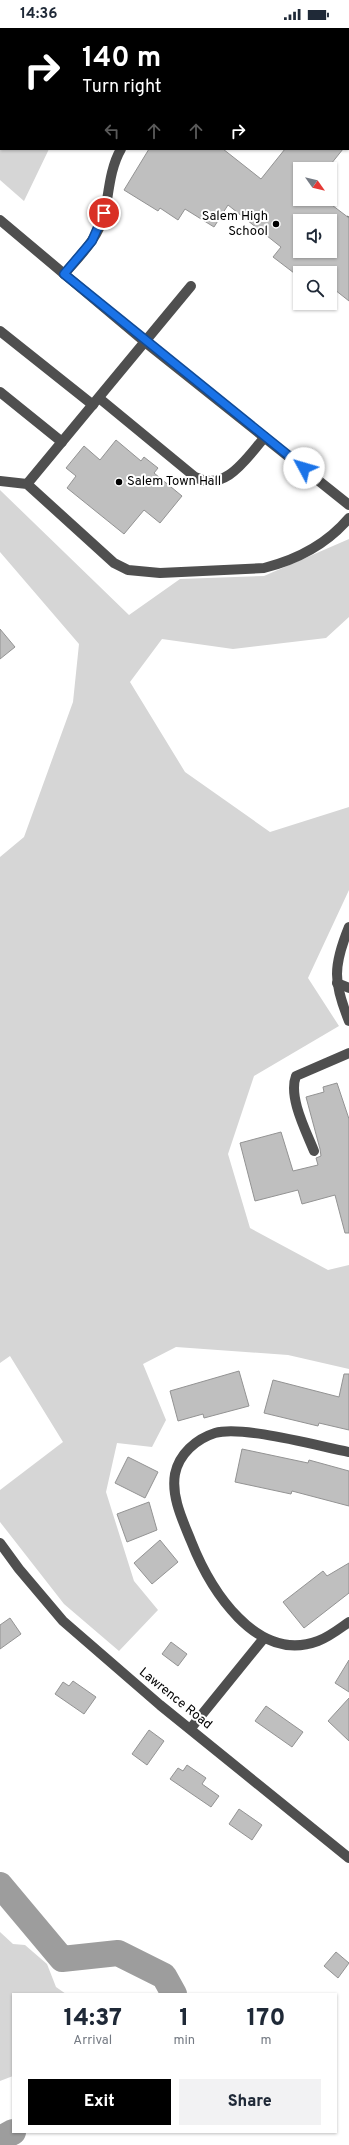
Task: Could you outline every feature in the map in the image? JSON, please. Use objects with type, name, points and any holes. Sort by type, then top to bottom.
[{"type":"street","points":[[64,274],[83,253],[100,227],[112,173],[121,150]]},
{"type":"street","points":[[0,220],[145,342],[349,505]]},
{"type":"street","points":[[27,484],[191,286]]},
{"type":"street","points":[[0,331],[195,477],[204,481],[212,482],[222,479],[236,470],[264,437]]},
{"type":"street","points":[[0,392],[62,442]]},
{"type":"street","points":[[0,481],[27,484],[114,563],[128,570],[160,573],[264,568],[279,564],[304,553],[327,540],[349,518]]},
{"type":"street","points":[[349,927],[337,966],[338,992],[349,1021]]},
{"type":"street","points":[[337,983],[349,988]]},
{"type":"street","points":[[314,1151],[301,1118],[294,1092],[296,1076],[349,1053]]},
{"type":"street","points":[[349,1452],[249,1432],[225,1431],[203,1437],[185,1453],[179,1462],[175,1475],[177,1503],[205,1574],[213,1588],[234,1613],[264,1638],[287,1644],[307,1644],[329,1636],[349,1622]]},
{"type":"street","name":"Lawrence Road","points":[[0,1543],[19,1569],[63,1621],[154,1700],[191,1728],[349,1858]]},
{"type":"street","points":[[191,1728],[264,1638]]},
{"type":"shaded area","points":[[0,150],[49,150],[24,201],[0,180]]},
{"type":"shaded area","points":[[0,490],[129,615],[180,579],[264,576],[349,539],[349,617],[326,638],[233,649],[162,639],[130,682],[185,772],[270,832],[349,807],[349,890],[308,978],[339,1026],[254,1076],[228,1154],[250,1228],[328,1270],[349,1265],[349,1369],[288,1355],[176,1347],[143,1364],[166,1420],[152,1447],[117,1443],[106,1492],[134,1581],[158,1610],[119,1651],[64,1604],[0,1522],[0,1490],[63,1442],[10,1356],[0,1363],[0,857],[24,837],[73,702],[79,644],[0,552]]},
{"type":"shaded area","points":[[0,1932],[13,1944],[25,1945],[47,1964],[56,1987],[65,1993],[12,1993],[12,2076],[0,2081]]},
{"type":"building","name":"Salem High School","points":[[148,150],[224,150],[261,179],[284,150],[342,150],[333,162],[293,162],[293,206],[333,206],[349,218],[349,301],[337,292],[337,266],[293,266],[293,272],[273,257],[281,247],[228,205],[214,227],[185,209],[178,220],[160,208],[158,211],[124,190]]},
{"type":"building","name":"Salem Town Hall","points":[[116,440],[141,461],[144,457],[158,468],[154,473],[182,496],[160,523],[144,510],[124,534],[67,488],[76,476],[66,468],[84,446],[100,460]]},
{"type":"building","points":[[0,629],[15,647],[0,659]]},
{"type":"building","points":[[337,1083],[349,1119],[349,1233],[345,1233],[335,1195],[302,1204],[298,1190],[255,1201],[240,1143],[281,1132],[293,1171],[318,1165],[316,1158],[321,1156],[320,1149],[306,1097],[324,1092],[323,1087]]},
{"type":"building","points":[[239,1371],[249,1406],[204,1418],[203,1414],[178,1421],[170,1391]]},
{"type":"building","points":[[344,1374],[349,1374],[349,1430],[319,1423],[318,1426],[264,1413],[273,1380],[339,1397]]},
{"type":"building","points":[[242,1449],[308,1463],[309,1460],[349,1471],[349,1506],[292,1491],[291,1494],[235,1482]]},
{"type":"building","points":[[128,1457],[158,1472],[145,1498],[115,1483]]},
{"type":"building","points":[[149,1502],[157,1530],[127,1542],[117,1514]]},
{"type":"building","points":[[160,1540],[178,1562],[152,1584],[134,1563]]},
{"type":"building","points":[[349,1563],[349,1593],[304,1628],[283,1602],[323,1571],[327,1576]]},
{"type":"building","points":[[10,1618],[21,1634],[0,1649],[0,1625]]},
{"type":"building","points":[[171,1642],[187,1654],[178,1666],[162,1654]]},
{"type":"building","points":[[349,1660],[349,1692],[335,1683]]},
{"type":"building","points":[[73,1681],[96,1697],[84,1714],[55,1694],[63,1682],[69,1686]]},
{"type":"building","points":[[349,1698],[349,1741],[328,1721]]},
{"type":"building","points":[[266,1706],[303,1732],[292,1747],[255,1721]]},
{"type":"building","points":[[149,1730],[164,1741],[147,1765],[132,1754]]},
{"type":"building","points":[[187,1765],[206,1778],[202,1784],[219,1796],[211,1807],[170,1779],[178,1768],[183,1771]]},
{"type":"building","points":[[239,1809],[262,1825],[252,1840],[229,1824]]},
{"type":"building","points":[[336,1952],[349,1963],[338,1978],[324,1966]]},
{"type":"waterway","points":[[0,1885],[62,1959],[118,1953],[164,1976],[173,1993]]},
{"type":"waterway","points":[[0,2139],[12,2133]]},
{"type":"place","name":"Salem High School","points":[[276,224]]},
{"type":"place","name":"Salem Town Hall","points":[[119,482]]},
{"type":"route","points":[[104,213],[100,227],[92,241],[64,274],[145,342],[304,468]]}]
